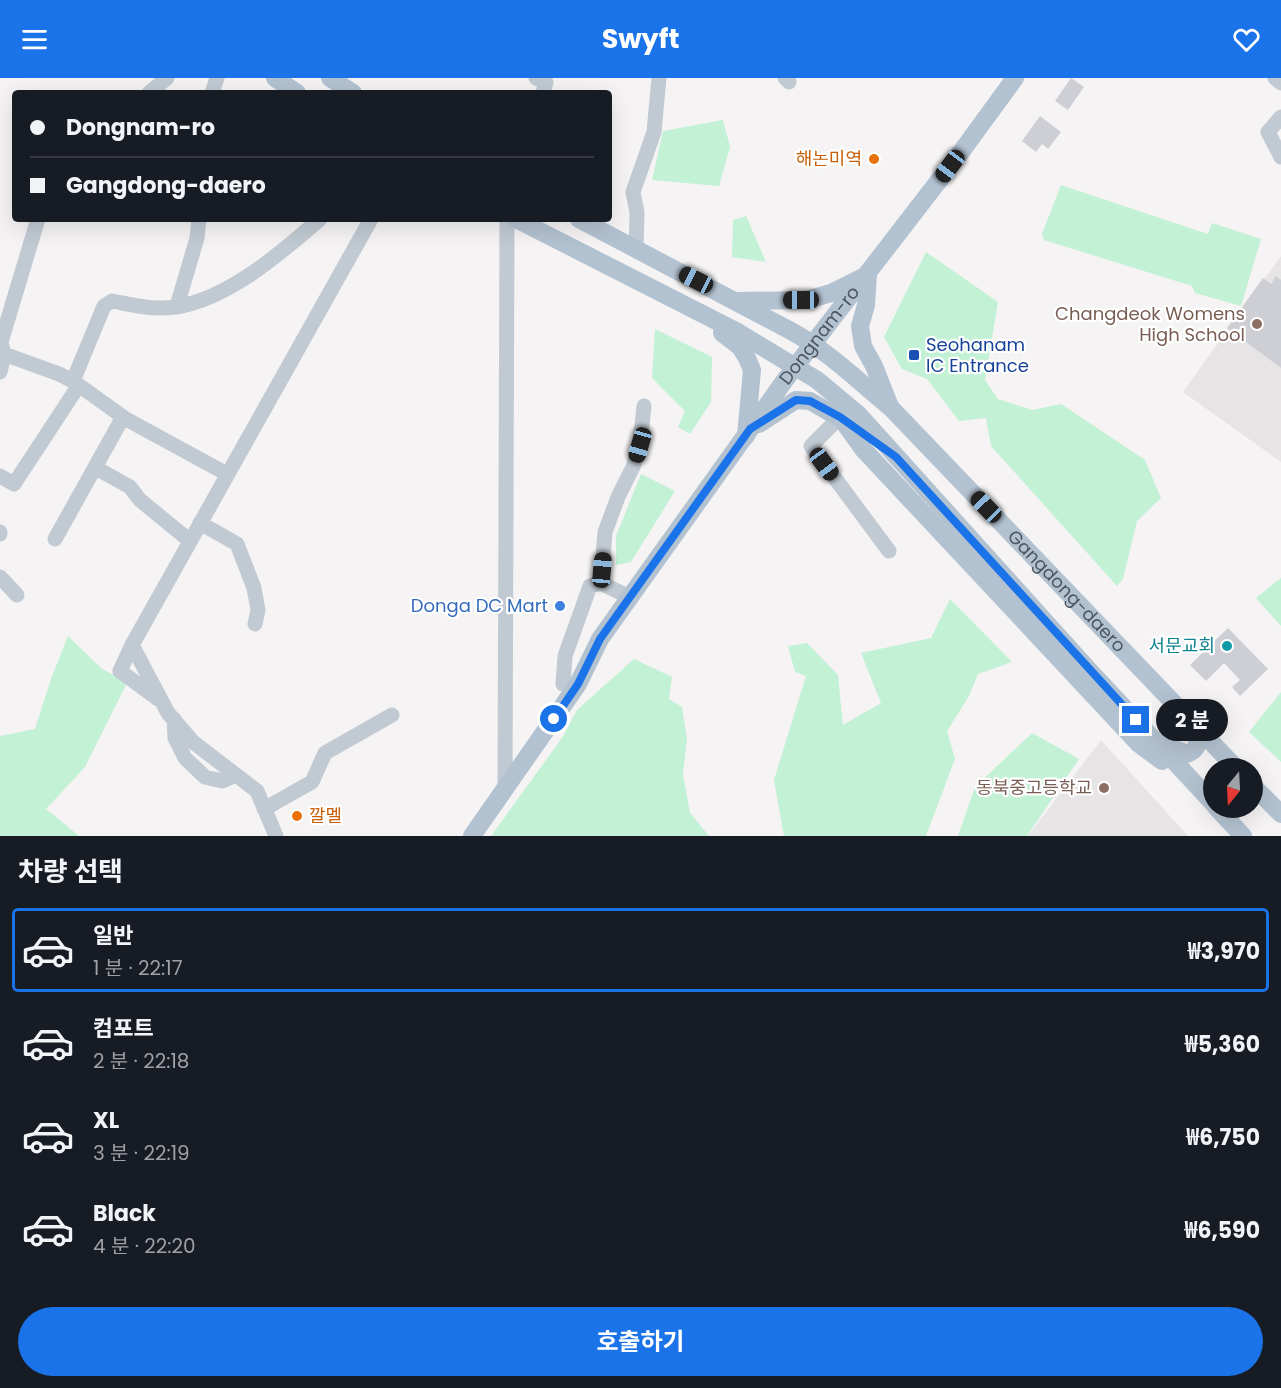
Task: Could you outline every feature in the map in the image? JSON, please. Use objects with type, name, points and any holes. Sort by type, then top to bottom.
[{"type":"main road","points":[[275,78],[293,90]]},
{"type":"main road","points":[[330,78],[348,90]]},
{"type":"main road","name":"Dongnam-ro","points":[[472,836],[578,684],[600,639],[797,366],[1015,78]]},
{"type":"main road","points":[[522,222],[700,313],[740,347],[752,370],[752,386],[748,400],[748,433]]},
{"type":"main road","name":"Gangdong-daero","points":[[585,222],[814,344],[891,408],[1226,758]]},
{"type":"main road","points":[[735,301],[807,300],[831,293],[868,274]]},
{"type":"main road","points":[[868,274],[866,305],[860,326],[863,346],[891,408]]},
{"type":"main road","name":"Gangdong-daero","points":[[700,313],[797,366],[859,415],[1203,792]]},
{"type":"main road","points":[[748,433],[796,400],[810,401],[840,417],[896,457]]},
{"type":"main road","points":[[840,417],[862,449],[1139,744],[1200,789]]},
{"type":"main road","points":[[1152,738],[1187,754],[1194,751],[1198,745],[1198,737],[1192,722]]},
{"type":"main road","points":[[1263,796],[1281,814]]},
{"type":"main road","name":"Gangdong-daero","points":[[1227,818],[1244,836]]},
{"type":"street","points":[[152,90],[167,78]]},
{"type":"street","points":[[536,78],[546,82],[544,90]]},
{"type":"street","points":[[636,249],[637,220],[633,192],[654,132],[659,78]]},
{"type":"street","points":[[1275,78],[1281,83]]},
{"type":"street","points":[[1281,117],[1268,132],[1281,157]]},
{"type":"street","points":[[0,372],[4,354],[2,342],[37,222]]},
{"type":"street","points":[[177,306],[197,238],[199,222]]},
{"type":"street","points":[[0,476],[14,484],[76,383],[104,306],[112,301],[162,309],[200,302],[254,273],[317,222]]},
{"type":"street","points":[[162,702],[120,670],[227,474],[369,222]]},
{"type":"street","points":[[505,791],[507,222]]},
{"type":"street","points":[[4,354],[59,374],[76,383],[123,417],[227,474]]},
{"type":"street","points":[[601,583],[605,532],[640,445],[644,406]]},
{"type":"street","points":[[55,539],[123,417]]},
{"type":"street","points":[[840,417],[811,446],[889,552]]},
{"type":"street","points":[[96,468],[130,488],[140,500],[190,541]]},
{"type":"street","points":[[200,523],[237,544],[254,588],[258,610],[255,624]]},
{"type":"street","points":[[0,577],[17,595]]},
{"type":"street","points":[[563,684],[565,656],[590,586],[601,583],[631,598]]},
{"type":"street","points":[[132,645],[162,702],[193,742],[257,791],[276,836]]},
{"type":"street","points":[[264,809],[312,782],[325,753],[392,715]]},
{"type":"shaded area","name":"Changdeok Womens High School","points":[[1281,256],[1281,462],[1183,392]]},
{"type":"shaded area","name":"동북중고등학교","points":[[1101,740],[1188,836],[1028,836]]},
{"type":"green space","points":[[723,120],[730,147],[719,186],[652,180],[663,131]]},
{"type":"green space","points":[[1061,185],[1208,234],[1212,223],[1261,239],[1241,306],[1195,293],[1192,286],[1044,240],[1042,234]]},
{"type":"green space","points":[[746,216],[766,262],[732,257],[733,220]]},
{"type":"green space","points":[[926,252],[998,302],[985,380],[998,399],[1032,410],[1061,404],[1145,460],[1161,498],[1137,521],[1123,579],[1117,586],[991,446],[986,418],[959,421],[927,379],[902,369],[884,337]]},
{"type":"green space","points":[[655,329],[712,357],[711,402],[690,434],[678,427],[685,411],[652,378]]},
{"type":"green space","points":[[641,474],[675,491],[631,562],[616,565],[616,536]]},
{"type":"green space","points":[[1281,578],[1281,626],[1256,598]]},
{"type":"green space","points":[[950,599],[1012,662],[978,674],[969,696],[947,731],[955,759],[926,836],[784,836],[774,780],[806,676],[795,672],[788,646],[807,643],[838,675],[843,725],[881,703],[861,653],[931,638]]},
{"type":"green space","points":[[68,636],[101,668],[127,683],[85,767],[46,809],[79,836],[0,836],[0,736],[35,729]]},
{"type":"green space","points":[[634,659],[672,677],[669,699],[682,707],[687,739],[683,774],[690,813],[709,836],[491,836],[562,738],[577,710]]},
{"type":"green space","points":[[1281,692],[1281,762],[1249,732]]},
{"type":"green space","points":[[1032,733],[1079,759],[1027,836],[958,836],[975,787]]},
{"type":"building","points":[[1071,78],[1084,87],[1068,110],[1055,101]]},
{"type":"building","points":[[1040,116],[1061,132],[1048,149],[1042,144],[1036,152],[1022,141]]},
{"type":"building","points":[[1276,276],[1281,280],[1281,368],[1227,328],[1263,278],[1271,284]]},
{"type":"building","name":"서문교회","points":[[1228,628],[1268,669],[1240,696],[1232,687],[1240,680],[1224,663],[1206,681],[1190,665]]},
{"type":"place","name":"해논미역","points":[[874,159]]},
{"type":"place","name":"Changdeok Womens High School","points":[[1257,324]]},
{"type":"place","name":"Seohanam IC Entrance","points":[[914,355]]},
{"type":"place","name":"Donga DC Mart","points":[[560,606]]},
{"type":"place","name":"서문교회","points":[[1227,646]]},
{"type":"place","name":"동북중고등학교","points":[[1104,788]]},
{"type":"place","name":"깔멜","points":[[297,816]]},
{"type":"route","points":[[554,719],[578,684],[600,639],[750,429],[796,400],[810,401],[840,417],[896,457],[1136,720]]}]
